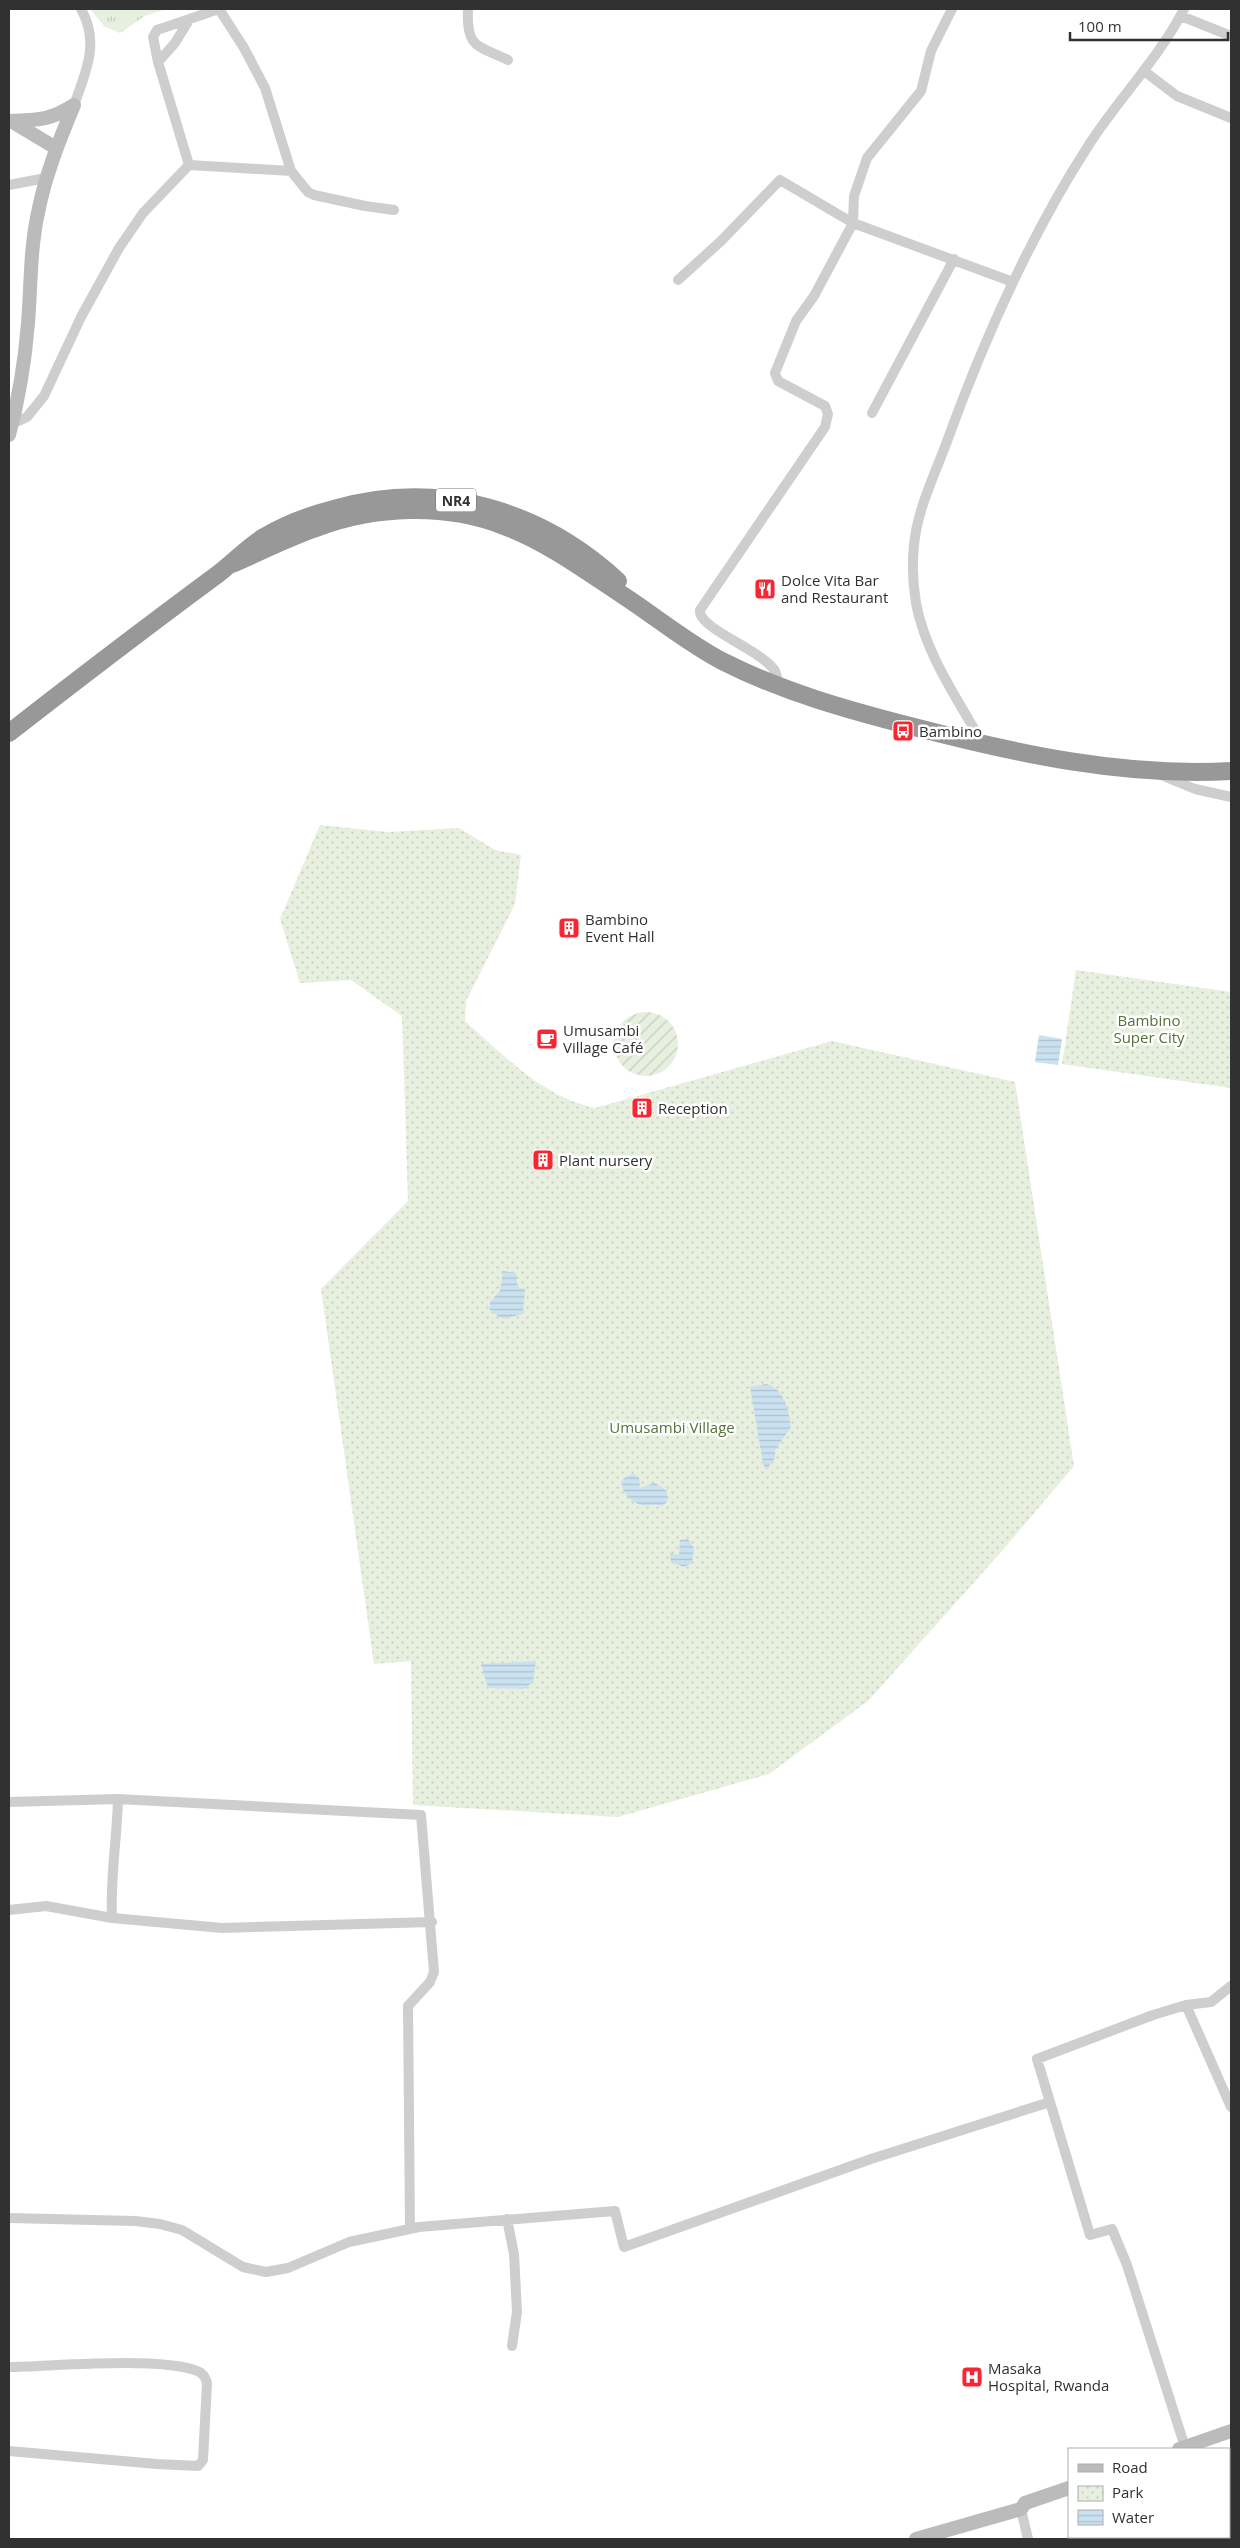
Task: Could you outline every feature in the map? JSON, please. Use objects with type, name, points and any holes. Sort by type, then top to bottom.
[{"type":"highway","name":"NR4","points":[[9,733],[232,564],[263,537],[307,516],[350,504],[415,496],[451,498],[490,507],[551,532],[580,550],[608,572],[660,620],[720,660],[805,697],[983,745],[1086,764],[1146,770],[1231,771]]},
{"type":"street","points":[[10,430],[26,352],[34,239],[46,178],[82,84],[92,38],[88,22],[81,9]]},
{"type":"street","points":[[189,165],[152,41],[155,33],[219,9],[244,48],[265,88],[291,171],[308,192],[314,196],[394,210]]},
{"type":"street","points":[[468,9],[468,33],[473,43],[508,60]]},
{"type":"street","points":[[779,686],[776,672],[762,657],[710,627],[699,615],[700,610],[828,420],[828,409],[825,406],[778,381],[774,376],[796,321],[814,296],[853,223],[854,196],[867,158],[921,91],[931,52],[952,9]]},
{"type":"street","points":[[983,745],[948,683],[925,636],[916,604],[914,545],[919,519],[955,420],[1013,282],[1074,168],[1116,106],[1144,71],[1182,12],[1231,36]]},
{"type":"street","points":[[158,62],[176,43],[189,20]]},
{"type":"street","points":[[1144,71],[1177,96],[1231,118]]},
{"type":"street","points":[[9,121],[45,120],[57,116],[74,106]]},
{"type":"street","points":[[9,121],[56,148]]},
{"type":"street","points":[[10,430],[27,417],[44,396],[81,317],[119,248],[143,213],[189,165],[291,171]]},
{"type":"street","points":[[9,185],[46,178]]},
{"type":"street","points":[[678,280],[721,241],[780,180],[853,223],[1013,282]]},
{"type":"street","points":[[872,413],[954,259]]},
{"type":"street","points":[[1146,770],[1195,789],[1231,797]]},
{"type":"street","points":[[9,1802],[118,1799],[421,1815],[432,1922],[433,1976],[408,2006],[410,2229]]},
{"type":"street","points":[[112,1918],[111,1883],[116,1845],[118,1799]]},
{"type":"street","points":[[9,1910],[46,1906],[112,1918],[222,1928],[432,1922]]},
{"type":"street","points":[[1231,1986],[1211,2002],[1186,2005],[1037,2059],[1090,2234],[1112,2229],[1127,2265],[1182,2448],[1231,2431]]},
{"type":"street","points":[[1186,2005],[1231,2107]]},
{"type":"street","points":[[9,2218],[135,2221],[160,2224],[182,2230],[243,2268],[266,2272],[288,2268],[349,2242],[410,2229],[615,2211],[624,2247],[871,2159],[1050,2102]]},
{"type":"street","points":[[507,2219],[514,2254],[517,2312],[512,2346]]},
{"type":"street","points":[[9,2367],[156,2364],[194,2370],[202,2373],[207,2383],[204,2460],[198,2466],[9,2451]]},
{"type":"street","points":[[916,2539],[1021,2509],[1025,2503],[1068,2488]]},
{"type":"street","points":[[1021,2509],[1028,2539]]},
{"type":"green space","points":[[90,9],[166,9],[145,16],[120,33],[105,27]]},
{"type":"green space","name":"Umusambi Village","points":[[320,825],[388,832],[459,828],[495,850],[521,855],[515,904],[466,1001],[465,1021],[525,1074],[541,1085],[576,1102],[595,1108],[832,1041],[1015,1082],[1074,1466],[1002,1551],[868,1701],[769,1774],[618,1817],[413,1805],[411,1661],[374,1664],[321,1289],[408,1201],[402,1016],[351,980],[300,983],[280,919]]},
{"type":"green space","name":"Bambino Super City","points":[[1076,970],[1231,992],[1231,1088],[1062,1064]]},
{"type":"green space","points":[[640,1012],[652,1012],[669,1021],[676,1032],[678,1044],[676,1056],[669,1067],[652,1076],[640,1076],[628,1071],[619,1062],[614,1050],[614,1038],[619,1026],[628,1017]]},
{"type":"water","points":[[1039,1035],[1062,1039],[1058,1065],[1035,1062]]},
{"type":"water","points":[[503,1271],[516,1273],[518,1288],[525,1289],[523,1314],[502,1319],[490,1310],[490,1302],[500,1291]]},
{"type":"water","points":[[766,1384],[772,1386],[781,1395],[787,1407],[791,1427],[775,1450],[775,1458],[766,1470],[763,1463],[750,1387]]},
{"type":"water","points":[[634,1474],[639,1478],[640,1488],[655,1483],[667,1491],[667,1502],[662,1506],[641,1505],[628,1497],[622,1488],[623,1479]]},
{"type":"water","points":[[688,1539],[694,1548],[692,1563],[684,1567],[671,1562],[670,1553],[679,1555],[680,1540]]},
{"type":"water","points":[[536,1661],[533,1682],[524,1689],[488,1688],[481,1664]]},
{"type":"place","name":"Dolce Vita Bar and Restaurant","points":[[765,589]]},
{"type":"place","name":"Bambino","points":[[903,731]]},
{"type":"place","name":"Bambino Event Hall","points":[[569,928]]},
{"type":"place","name":"Umusambi Village Café","points":[[547,1039]]},
{"type":"place","name":"Reception","points":[[642,1108]]},
{"type":"place","name":"Plant nursery","points":[[543,1160]]},
{"type":"place","name":"Masaka Hospital, Rwanda","points":[[972,2377]]}]
